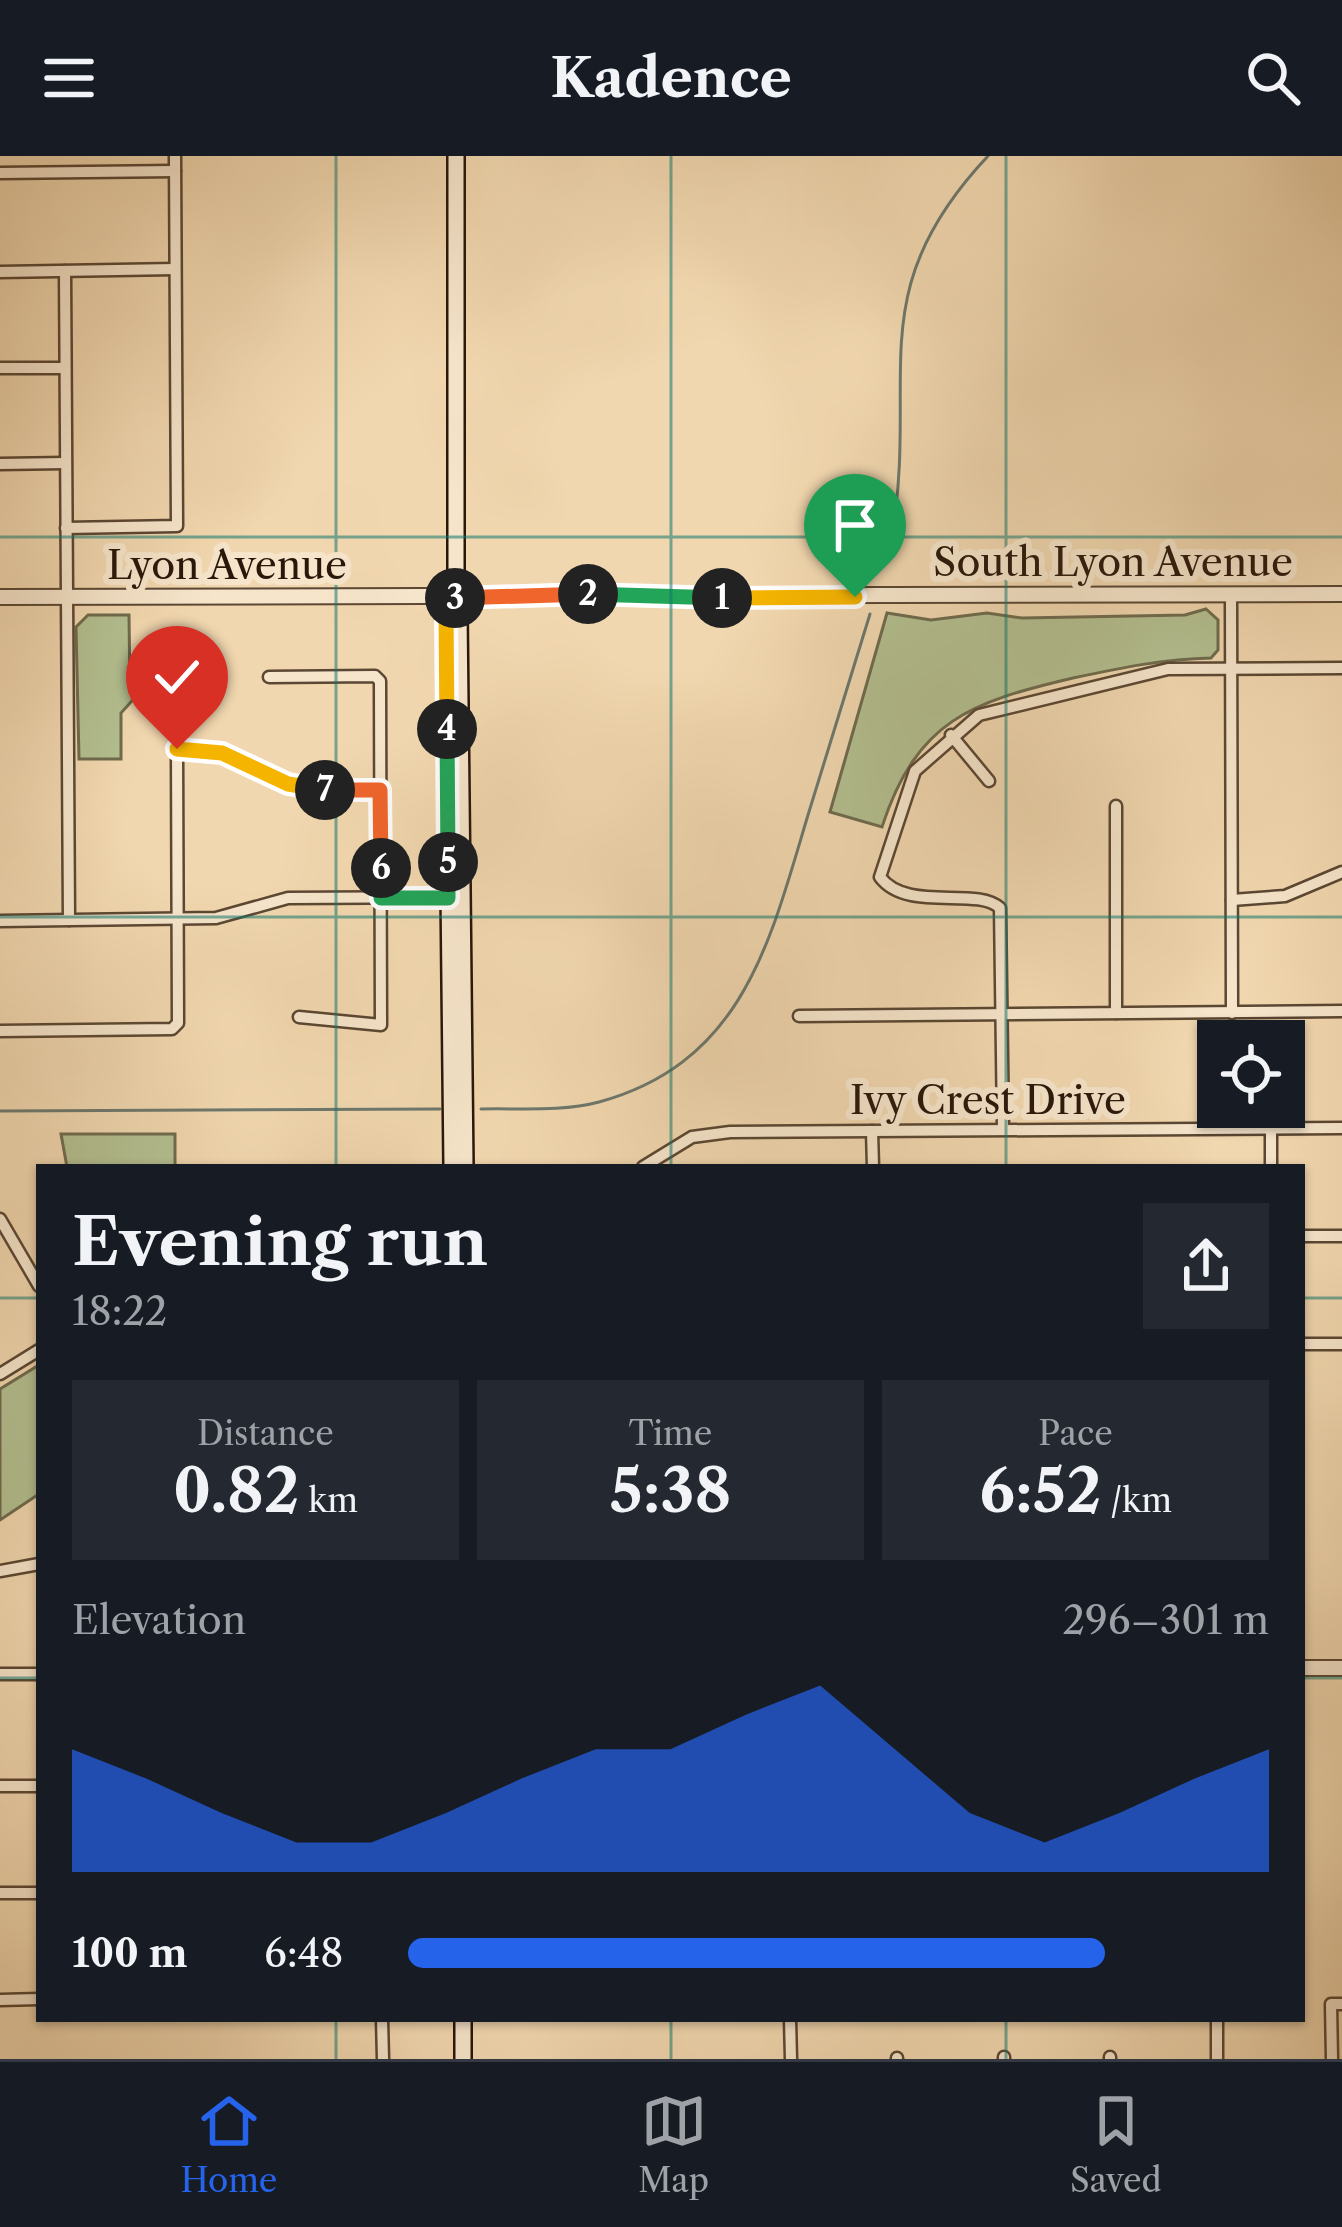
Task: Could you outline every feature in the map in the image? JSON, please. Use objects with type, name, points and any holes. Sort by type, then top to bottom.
[{"type":"main road","points":[[452,1164],[459,613],[454,598],[456,156]]},
{"type":"main road","points":[[454,898],[465,1164]]},
{"type":"main road","points":[[463,2022],[463,2059]]},
{"type":"street","points":[[70,156],[70,172]]},
{"type":"street","points":[[65,528],[177,526],[175,156]]},
{"type":"street","points":[[0,173],[175,171]]},
{"type":"street","points":[[0,272],[175,269]]},
{"type":"street","points":[[65,271],[69,920]]},
{"type":"street","points":[[0,368],[65,368]]},
{"type":"street","points":[[0,464],[65,463]]},
{"type":"street","points":[[1231,594],[1232,1013]]},
{"type":"street","name":"South Lyon Avenue","points":[[454,598],[1342,594]]},
{"type":"street","name":"Lyon Avenue","points":[[0,597],[454,598]]},
{"type":"street","points":[[1003,1129],[998,905],[934,899],[882,881],[880,872],[909,782],[951,735],[979,715],[1009,704],[1168,669],[1342,668]]},
{"type":"street","points":[[269,677],[375,676],[380,681],[381,1025],[299,1017]]},
{"type":"street","points":[[951,735],[989,781]]},
{"type":"street","points":[[0,1031],[172,1029],[178,1023],[177,749],[237,757],[301,788],[380,790]]},
{"type":"street","points":[[1116,806],[1116,1013]]},
{"type":"street","points":[[1232,899],[1286,896],[1341,877]]},
{"type":"street","points":[[0,921],[230,916],[288,898],[454,898]]},
{"type":"street","points":[[799,1016],[1342,1011]]},
{"type":"street","name":"Ivy Crest Drive","points":[[647,1164],[673,1145],[710,1133],[1342,1128]]},
{"type":"street","points":[[1271,1129],[1271,1164]]},
{"type":"street","points":[[872,1131],[873,1164]]},
{"type":"street","points":[[0,1219],[36,1281]]},
{"type":"street","points":[[1305,1236],[1342,1236]]},
{"type":"street","points":[[1305,1344],[1342,1344]]},
{"type":"street","points":[[0,1374],[36,1352]]},
{"type":"street","points":[[0,1571],[36,1565]]},
{"type":"street","points":[[1305,1668],[1342,1668]]},
{"type":"street","points":[[0,1674],[36,1674]]},
{"type":"street","points":[[0,1786],[36,1786]]},
{"type":"street","points":[[0,1893],[36,1893]]},
{"type":"street","points":[[0,2000],[36,1999]]},
{"type":"street","points":[[1331,2059],[1331,2004],[1342,2004]]},
{"type":"street","points":[[382,2022],[382,2059]]},
{"type":"street","points":[[790,2022],[790,2059]]},
{"type":"street","points":[[1217,2022],[1217,2059]]},
{"type":"green space","points":[[1206,609],[1218,620],[1218,650],[1211,658],[1073,678],[977,707],[952,721],[912,762],[882,827],[830,812],[887,613],[931,620],[987,613],[1022,618],[1185,615]]},
{"type":"green space","points":[[88,615],[129,615],[130,692],[139,693],[121,713],[121,759],[79,759],[76,627]]},
{"type":"green space","points":[[61,1134],[175,1134],[175,1164],[66,1164]]},
{"type":"green space","points":[[36,1367],[36,1496],[0,1520],[0,1389]]},
{"type":"waterway","points":[[892,535],[908,294],[922,251],[948,205],[988,156]]},
{"type":"waterway","points":[[481,1109],[599,1102],[648,1083],[687,1058],[719,1027],[744,991],[780,907],[870,614]]},
{"type":"waterway","points":[[0,1111],[440,1109]]},
{"type":"route","points":[[177,749],[237,757],[301,788],[380,790],[381,898],[448,898],[446,611],[454,598],[592,594],[619,599],[855,597]]}]
